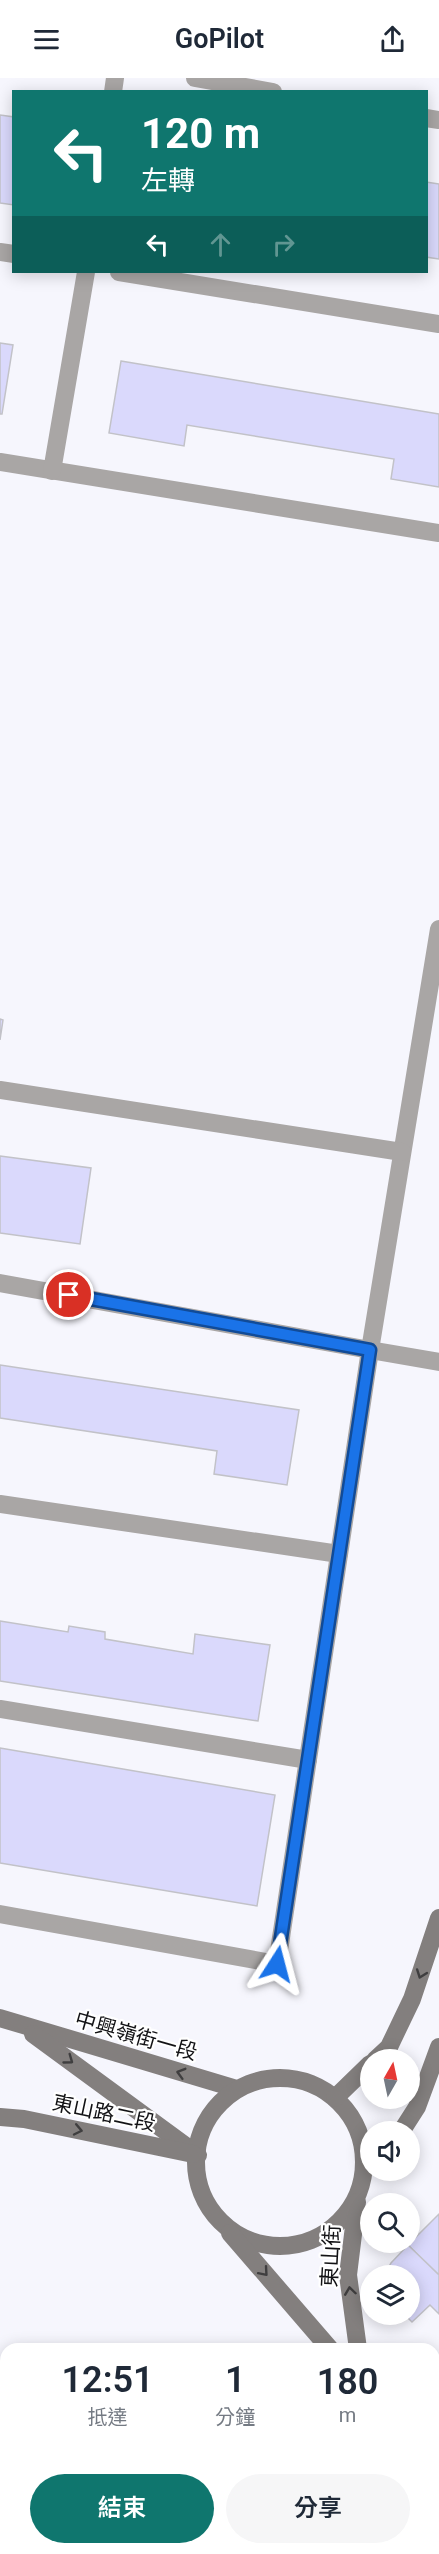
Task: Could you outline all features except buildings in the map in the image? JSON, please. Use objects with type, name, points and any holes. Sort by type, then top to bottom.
[{"type":"main road","points":[[386,2049],[412,1999],[439,1918]]},
{"type":"main road","name":"中興嶺街一段","points":[[0,2018],[237,2089]]},
{"type":"main road","name":"中興嶺街一段","points":[[22,2026],[198,2155]]},
{"type":"main road","points":[[408,2121],[417,2107],[439,2047]]},
{"type":"main road","points":[[334,2098],[360,2073]]},
{"type":"main road","points":[[284,2078],[311,2084],[334,2098],[353,2118],[363,2144],[365,2171],[357,2197],[341,2221],[317,2238],[289,2246],[259,2244],[232,2232],[212,2212],[201,2192],[197,2145],[205,2123],[218,2104],[237,2089],[260,2080],[284,2078]]},
{"type":"main road","name":"東山路二段","points":[[0,2117],[24,2119],[198,2155]]},
{"type":"main road","name":"東山街","points":[[357,2343],[348,2275],[357,2197],[368,2181]]},
{"type":"main road","name":"東山街","points":[[212,2212],[325,2343]]},
{"type":"lane","points":[[195,78],[262,90]]},
{"type":"lane","points":[[52,471],[86,273]]},
{"type":"lane","points":[[125,273],[439,324]]},
{"type":"lane","points":[[0,462],[439,533]]},
{"type":"lane","points":[[0,1914],[277,1964],[370,1350],[439,929]]},
{"type":"lane","points":[[0,1090],[402,1152]]},
{"type":"lane","points":[[0,1282],[439,1362]]},
{"type":"lane","points":[[0,1504],[339,1554]]},
{"type":"lane","points":[[0,1709],[308,1760]]},
{"type":"route","points":[[69,1295],[370,1350],[277,1964]]}]
